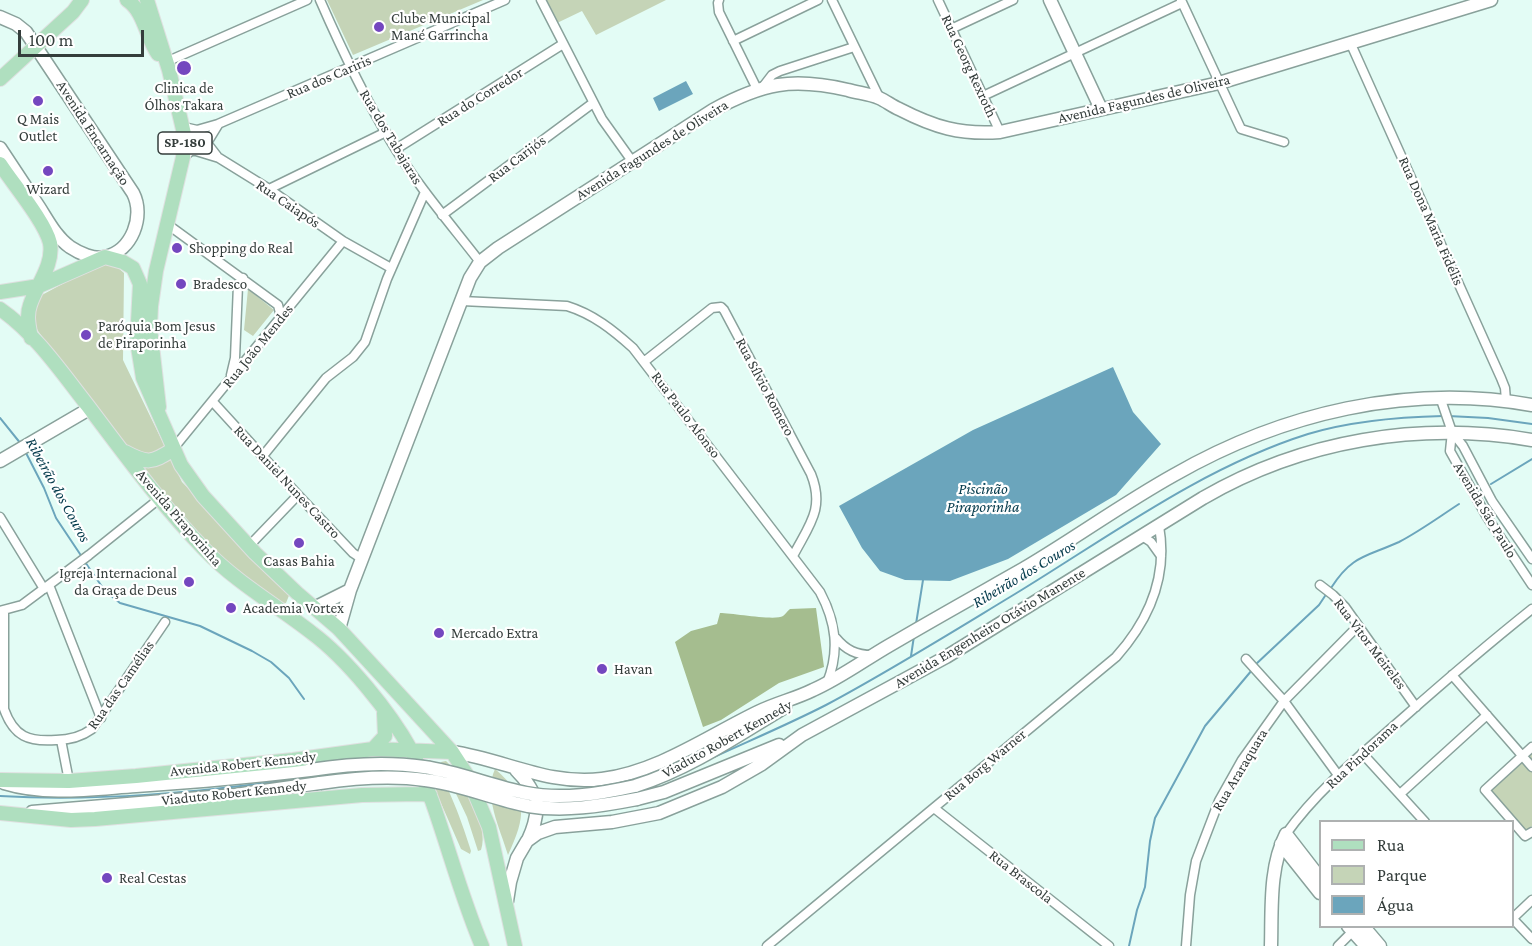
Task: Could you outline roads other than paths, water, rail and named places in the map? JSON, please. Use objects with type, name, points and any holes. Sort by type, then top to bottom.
[{"type":"main road","points":[[73,12],[82,0]]},
{"type":"main road","points":[[0,79],[73,12],[92,0]]},
{"type":"main road","points":[[127,0],[140,14],[151,44],[166,62]]},
{"type":"main road","name":"SP-180","points":[[147,0],[184,128],[183,157],[152,288],[150,317],[159,418]]},
{"type":"main road","points":[[1050,0],[1101,109]]},
{"type":"main road","name":"Avenida Fagundes de Oliveira","points":[[480,262],[713,110],[759,88],[799,82],[821,84],[879,98],[906,113],[948,130],[981,134],[1000,132],[1219,82],[1489,0]]},
{"type":"main road","name":"Avenida Encarnação","points":[[0,17],[21,27],[36,45],[133,193],[138,205],[137,220],[130,238],[121,249],[105,258]]},
{"type":"main road","points":[[0,148],[64,242],[80,253],[128,265],[138,277],[140,296],[137,326],[143,378],[172,450],[186,474],[249,546],[339,629],[452,752],[467,775],[482,806],[495,849],[514,946]]},
{"type":"main road","points":[[0,164],[41,225],[50,244],[48,262],[28,312],[31,338]]},
{"type":"main road","points":[[0,292],[39,286],[105,258]]},
{"type":"main road","points":[[339,629],[350,590],[462,301],[480,262]]},
{"type":"main road","name":"Avenida Piraporinha","points":[[0,309],[31,338],[66,378],[159,499],[205,550],[233,577],[334,651],[384,711],[412,751],[430,795],[482,946]]},
{"type":"main road","points":[[515,768],[562,779],[599,780],[643,769],[699,743],[762,709],[812,691],[827,683],[1025,567],[1172,476],[1245,439],[1291,422],[1358,406],[1406,399],[1442,403],[1506,401],[1532,405]]},
{"type":"main road","points":[[0,461],[89,409]]},
{"type":"main road","name":"Avenida Engenheiro Otávio Manente","points":[[527,841],[544,830],[621,821],[659,813],[679,806],[752,770],[802,735],[946,657],[1225,485],[1288,459],[1319,449],[1374,438],[1451,428],[1532,440]]},
{"type":"main road","points":[[121,449],[148,461],[159,458],[172,450]]},
{"type":"main road","points":[[314,608],[350,590]]},
{"type":"main road","name":"Viaduto Robert Kennedy","points":[[0,781],[16,787],[42,790],[112,788],[246,778],[378,763],[434,768],[528,793],[580,796],[650,782],[702,757],[812,691]]},
{"type":"main road","points":[[362,795],[368,784],[366,750],[385,736],[384,711]]},
{"type":"main road","name":"Viaduto Robert Kennedy","points":[[5,813],[235,795],[363,778],[408,778],[446,783],[529,806],[580,808],[610,805],[664,792],[802,735]]},
{"type":"main road","name":"Avenida Robert Kennedy","points":[[0,781],[69,781],[293,760],[366,750],[452,752],[485,758],[515,768]]},
{"type":"main road","points":[[506,911],[514,864],[535,826],[537,806],[532,789],[515,768]]},
{"type":"main road","points":[[562,779],[552,788],[550,801],[554,816],[567,826]]},
{"type":"main road","points":[[5,813],[71,820],[95,819],[362,795],[430,795]]},
{"type":"main road","points":[[1283,839],[1319,877]]},
{"type":"main road","points":[[1283,839],[1319,892]]},
{"type":"main road","name":"Rua Pindorama","points":[[1271,946],[1273,885],[1283,839]]},
{"type":"main road","points":[[1355,928],[1365,946]]},
{"type":"main road","points":[[1355,928],[1380,946]]},
{"type":"street","points":[[166,62],[307,0]]},
{"type":"street","name":"Rua dos Tabajaras","points":[[320,0],[350,68],[396,149],[442,215],[480,262]]},
{"type":"street","name":"Rua dos Cariris","points":[[184,128],[197,130],[218,124],[505,0]]},
{"type":"street","points":[[541,0],[593,103],[632,161]]},
{"type":"street","points":[[719,0],[719,12],[759,88],[772,75],[780,71],[854,47]]},
{"type":"street","points":[[733,41],[818,0]]},
{"type":"street","points":[[832,0],[879,98]]},
{"type":"street","name":"Rua Georg Rexroth","points":[[938,0],[1000,132]]},
{"type":"street","points":[[951,29],[1012,0]]},
{"type":"street","points":[[983,96],[1181,2],[1241,129],[1284,142]]},
{"type":"street","name":"Rua Dona Maria Fidélis","points":[[1350,42],[1501,378],[1506,401]]},
{"type":"street","name":"Rua do Corredor","points":[[396,149],[563,44]]},
{"type":"street","name":"Rua Carijós","points":[[442,215],[593,103]]},
{"type":"street","points":[[218,124],[207,143],[219,158]]},
{"type":"street","points":[[269,189],[386,132]]},
{"type":"street","name":"Rua Caiapós","points":[[183,157],[191,151],[196,151],[219,158],[269,189],[343,241],[391,268]]},
{"type":"street","points":[[262,457],[326,378],[360,350],[365,342],[391,268],[425,192]]},
{"type":"street","points":[[167,224],[278,305],[291,305]]},
{"type":"street","name":"Rua João Mendes","points":[[172,450],[343,241]]},
{"type":"street","points":[[230,380],[236,344],[238,285],[243,278]]},
{"type":"street","name":"Rua Paulo Afonso","points":[[462,301],[551,305],[581,311],[618,334],[645,361],[794,556],[824,599],[836,638],[835,656],[827,683]]},
{"type":"street","points":[[278,305],[281,317]]},
{"type":"street","name":"Rua Sílvio Romero","points":[[645,361],[712,308],[721,307],[724,310],[816,487],[817,506],[794,556]]},
{"type":"street","points":[[236,344],[255,349]]},
{"type":"street","name":"Rua Daniel Nunes Castro","points":[[213,402],[353,553],[362,559]]},
{"type":"street","name":"Avenida São Paulo","points":[[1442,403],[1451,428],[1492,501],[1532,559]]},
{"type":"street","name":"Avenida São Paulo","points":[[1451,428],[1450,451],[1482,509],[1532,585]]},
{"type":"street","points":[[249,546],[298,495]]},
{"type":"street","points":[[2,611],[22,605],[159,499]]},
{"type":"street","points":[[0,517],[47,587],[101,718]]},
{"type":"street","name":"Rua Borg Warner","points":[[767,946],[1116,657],[1137,630],[1158,587],[1162,556],[1159,526]]},
{"type":"street","points":[[1142,536],[1151,542],[1162,556]]},
{"type":"street","name":"Rua Vitor Meireles","points":[[1322,586],[1333,595],[1358,626],[1416,706]]},
{"type":"street","name":"Rua Pindorama","points":[[1283,839],[1338,775],[1452,675],[1532,609]]},
{"type":"street","name":"Rua das Camélias","points":[[2,611],[3,702],[6,714],[17,732],[29,739],[39,741],[61,740],[86,734],[101,718],[165,622]]},
{"type":"street","name":"Rua Araraquara","points":[[1186,946],[1190,895],[1196,861],[1213,813],[1242,760],[1284,701],[1358,626]]},
{"type":"street","points":[[836,638],[842,645],[856,653],[873,655]]},
{"type":"street","points":[[1248,660],[1284,701],[1338,775]]},
{"type":"street","points":[[1452,675],[1532,767]]},
{"type":"street","points":[[1400,794],[1487,716]]},
{"type":"street","points":[[61,740],[69,781]]},
{"type":"street","points":[[1511,820],[1485,790],[1532,747]]},
{"type":"street","points":[[1362,753],[1423,820]]},
{"type":"street","name":"Rua Brascola","points":[[934,808],[1109,946]]},
{"type":"street","points":[[1514,823],[1525,836],[1532,832]]},
{"type":"street","points":[[1514,917],[1532,900]]},
{"type":"street","points":[[1514,919],[1532,939]]},
{"type":"street","points":[[1338,946],[1355,928]]},
{"type":"water","points":[[686,81],[693,94],[659,111],[653,98]]},
{"type":"water","name":"Piscinão Piraporinha","points":[[1113,367],[1133,412],[1161,444],[1116,495],[1008,559],[950,581],[905,580],[880,571],[862,548],[839,506],[973,430]]},
{"type":"waterway","name":"Ribeirão dos Couros","points":[[714,757],[826,705],[1010,597],[1154,506],[1229,466],[1268,448],[1308,434],[1341,426],[1375,420],[1443,416]]},
{"type":"waterway","name":"Ribeirão dos Couros","points":[[1448,416],[1488,418],[1532,424]]},
{"type":"waterway","name":"Ribeirão dos Couros","points":[[0,418],[21,444]]},
{"type":"waterway","name":"Ribeirão dos Couros","points":[[25,451],[56,518],[82,557]]},
{"type":"waterway","points":[[1491,484],[1532,459]]},
{"type":"waterway","points":[[1331,588],[1353,563],[1407,538],[1459,504]]},
{"type":"waterway","name":"Ribeirão dos Couros","points":[[85,562],[105,591],[120,603],[200,626],[252,651],[271,662],[289,678],[304,699]]},
{"type":"waterway","points":[[916,624],[923,580]]},
{"type":"waterway","points":[[1255,665],[1319,605],[1327,593]]},
{"type":"waterway","points":[[911,656],[914,636]]},
{"type":"waterway","points":[[1129,946],[1145,887],[1155,818],[1205,726],[1252,670]]},
{"type":"waterway","points":[[0,796],[74,798],[148,795],[297,779]]},
{"type":"place","name":"Clube Municipal Mané Garrincha","points":[[379,27]]},
{"type":"place","name":"Clinica de Ólhos Takara","points":[[184,68]]},
{"type":"place","name":"Q Mais Outlet","points":[[38,101]]},
{"type":"place","name":"Wizard","points":[[48,171]]},
{"type":"place","name":"Shopping do Real","points":[[177,248]]},
{"type":"place","name":"Bradesco","points":[[181,284]]},
{"type":"place","name":"Paróquia Bom Jesus de Piraporinha","points":[[86,335]]},
{"type":"place","name":"Casas Bahia","points":[[299,543]]},
{"type":"place","name":"Igreja Internacional da Graça de Deus","points":[[189,582]]},
{"type":"place","name":"Academia Vortex","points":[[231,608]]},
{"type":"place","name":"Mercado Extra","points":[[439,633]]},
{"type":"place","name":"Havan","points":[[602,669]]},
{"type":"place","name":"Real Cestas","points":[[107,878]]}]
